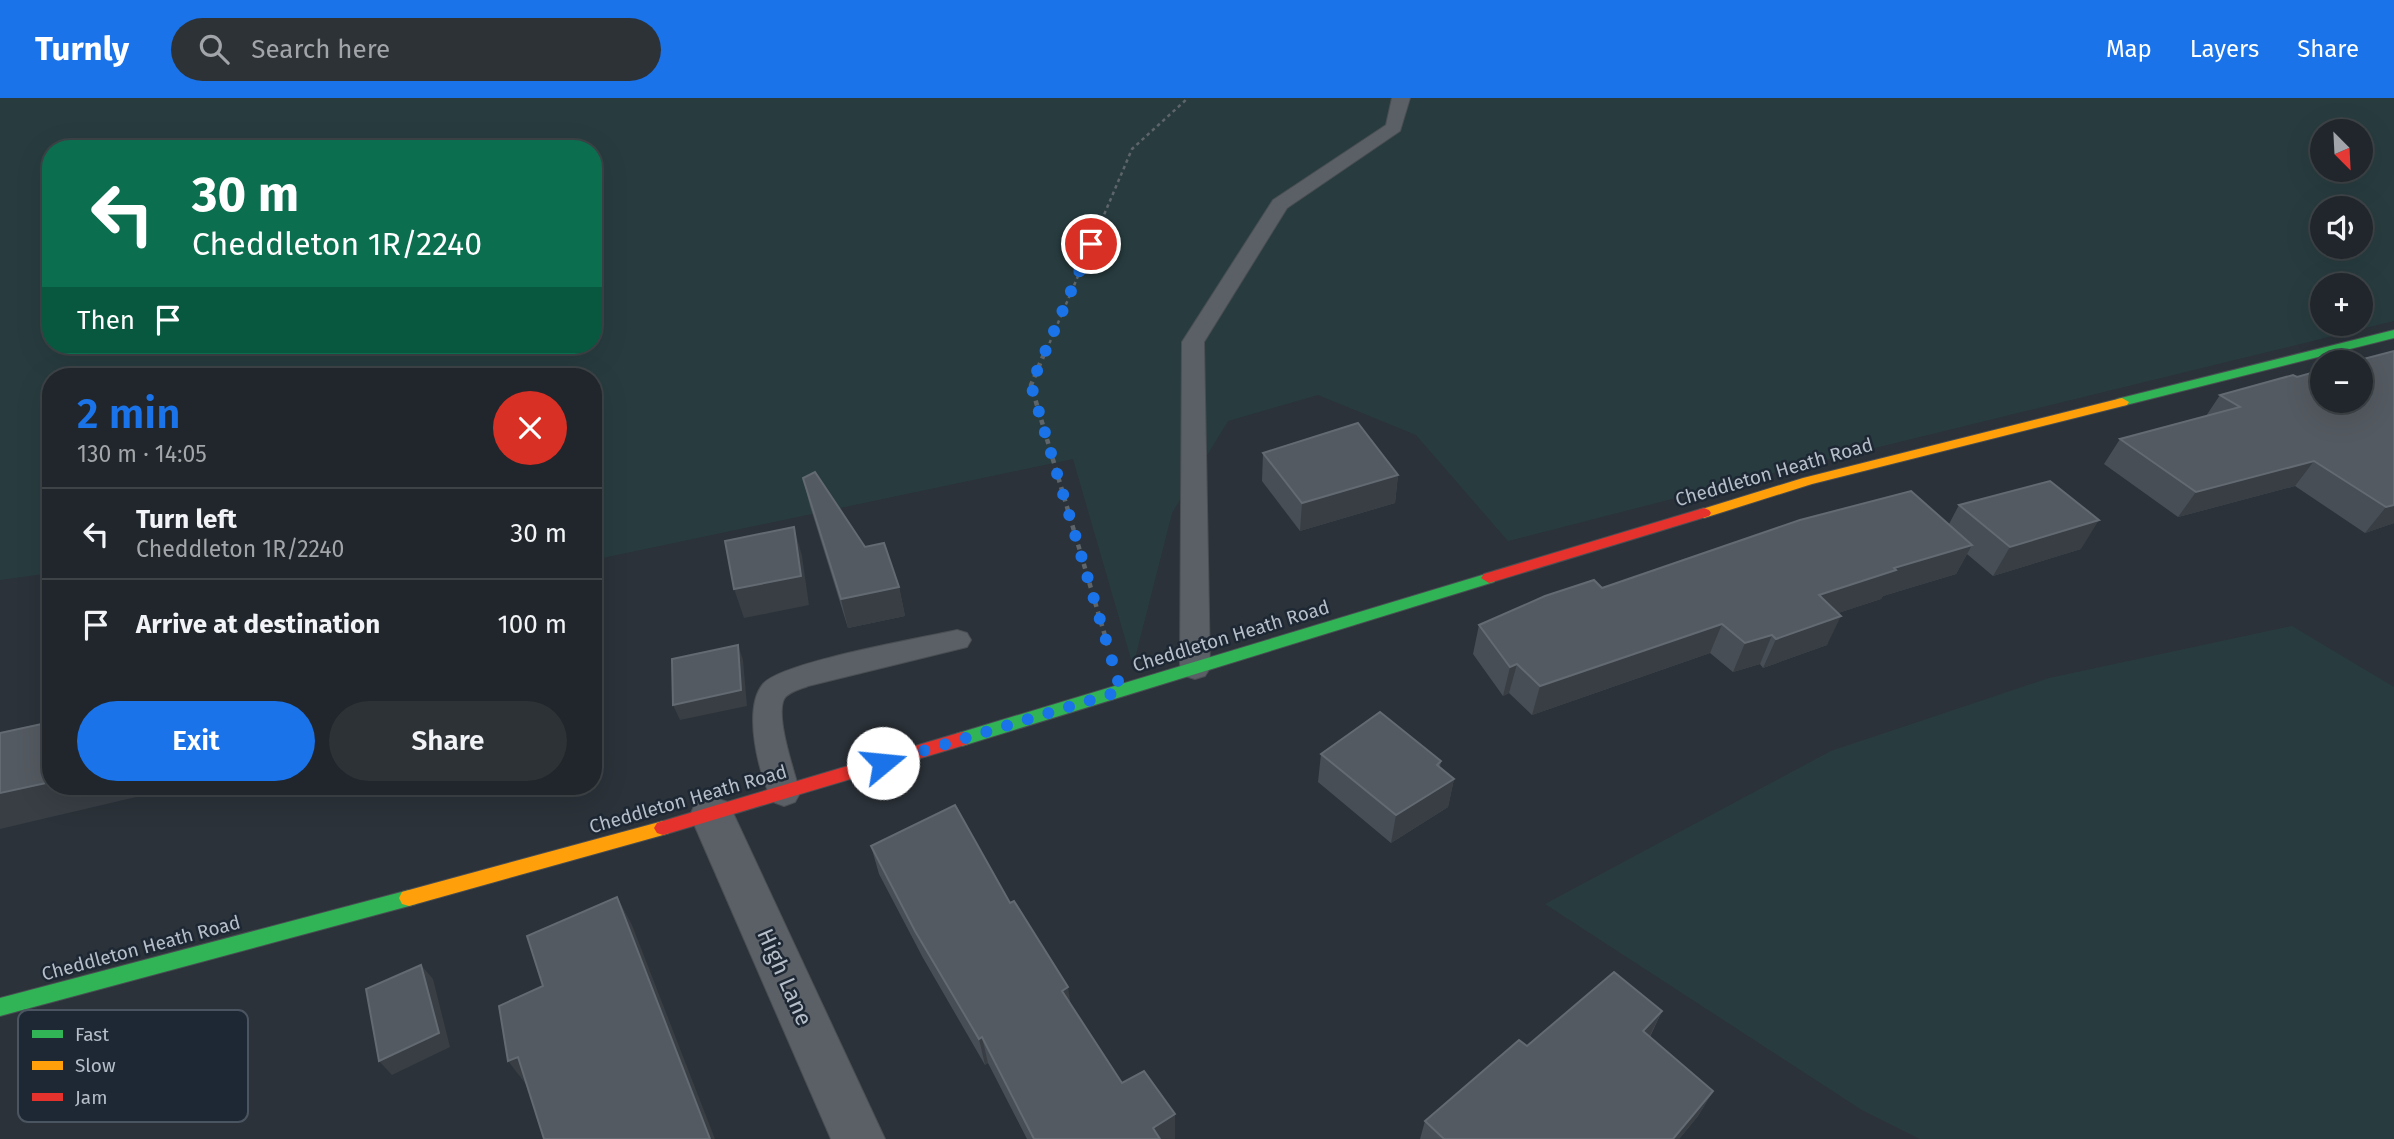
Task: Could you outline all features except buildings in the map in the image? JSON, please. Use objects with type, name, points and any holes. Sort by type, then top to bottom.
[{"type":"street","name":"Cheddleton Heath Road","points":[[0,1007],[116,978],[712,815],[1808,481],[2394,334]]},
{"type":"street","name":"High Lane","points":[[712,815],[858,1139]]},
{"type":"lane","points":[[1195,668],[1193,342],[1280,204],[1394,127],[1401,98]]},
{"type":"lane","points":[[784,793],[769,722],[767,705],[772,693],[786,682],[804,676],[957,640]]},
{"type":"path","points":[[1121,691],[1031,385],[1132,149],[1188,98]]},
{"type":"green space","points":[[0,98],[2394,98],[2394,321],[2373,326],[2373,273],[2310,273],[2310,336],[2333,336],[1508,541],[1416,435],[1318,395],[1228,421],[1172,513],[1133,666],[1073,459],[602,558],[602,368],[42,368],[42,574],[0,580]]},
{"type":"green space","points":[[2292,626],[2394,687],[2394,1139],[1920,1139],[1862,1110],[1545,904],[1831,751],[2049,678]]},
{"type":"traffic: fast","points":[[2122,402],[2394,334]]},
{"type":"traffic: fast","points":[[962,739],[1489,578]]},
{"type":"traffic: fast","points":[[0,1007],[409,898]]},
{"type":"traffic: slow","points":[[1704,513],[1808,481],[2122,402]]},
{"type":"traffic: slow","points":[[409,898],[663,828]]},
{"type":"traffic: jam","points":[[1489,578],[1704,513]]},
{"type":"traffic: jam","points":[[663,828],[962,739]]},
{"type":"route","points":[[883,763],[1121,691],[1031,385],[1091,244]]}]
